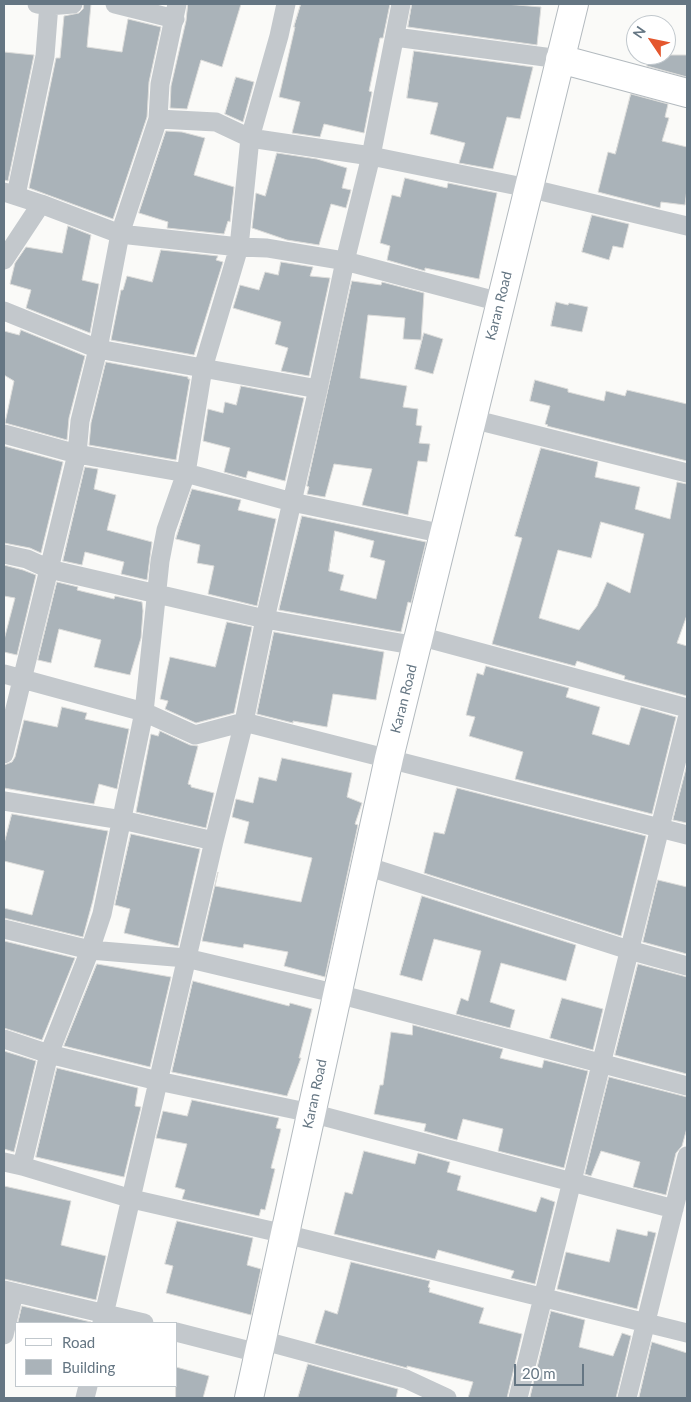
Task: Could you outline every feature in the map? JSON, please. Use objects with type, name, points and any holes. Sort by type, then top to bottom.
[{"type":"street","points":[[73,4],[45,4],[45,56],[10,193],[120,234],[239,247],[267,248],[345,261],[500,302]]},
{"type":"street","points":[[4,754],[77,454],[80,421],[98,349],[120,234],[158,119],[160,84],[176,11],[115,4]]},
{"type":"street","points":[[286,4],[279,36],[250,138],[239,247],[203,368],[186,473],[166,530],[160,561],[144,712],[102,914],[50,1054],[13,1164],[132,1200],[285,1234],[687,1333]]},
{"type":"street","points":[[103,1318],[132,1200],[186,958],[244,722],[265,618],[318,389],[345,261],[371,156],[401,4]]},
{"type":"street","name":"Karan Road","points":[[249,1398],[389,758],[574,4]]},
{"type":"street","points":[[395,36],[560,59],[687,92]]},
{"type":"street","points":[[158,119],[216,122],[250,138],[371,156],[528,188],[687,226]]},
{"type":"street","points":[[4,260],[41,204]]},
{"type":"street","points":[[4,310],[98,349],[318,389]]},
{"type":"street","points":[[472,419],[687,473]]},
{"type":"street","points":[[4,434],[77,454],[186,473],[292,502],[444,534]]},
{"type":"street","points":[[4,554],[27,559],[49,569],[265,618],[418,641],[687,708]]},
{"type":"street","points":[[4,674],[144,712],[195,735],[244,722],[687,835]]},
{"type":"street","points":[[518,1398],[687,719]]},
{"type":"street","points":[[4,801],[122,820],[214,841]]},
{"type":"street","points":[[366,866],[629,950],[687,966]]},
{"type":"street","points":[[4,929],[90,950],[186,958],[338,994],[687,1086]]},
{"type":"street","points":[[4,1039],[50,1054],[158,1081],[311,1114],[674,1209]]},
{"type":"street","points":[[627,1398],[687,1156]]},
{"type":"street","points":[[4,1335],[9,1291],[103,1318],[136,1322]]},
{"type":"street","points":[[178,1332],[260,1346],[406,1379],[448,1398]]},
{"type":"building","points":[[84,4],[91,4],[87,47],[122,52],[128,19],[161,27],[149,82],[147,117],[113,219],[29,188],[56,58],[60,58],[64,16],[79,13],[83,9]]},
{"type":"building","points":[[188,4],[241,4],[222,67],[201,60],[187,109],[170,108],[171,86]]},
{"type":"building","points":[[301,4],[390,4],[383,38],[380,38],[369,91],[372,92],[364,133],[324,124],[320,137],[292,133],[300,102],[279,97],[294,27]]},
{"type":"building","points":[[412,4],[505,4],[541,7],[537,45],[408,27]]},
{"type":"building","points":[[414,51],[533,67],[520,119],[507,117],[493,169],[459,163],[465,143],[430,134],[438,103],[407,98]]},
{"type":"building","points":[[4,52],[34,55],[8,181],[4,180]]},
{"type":"building","points":[[676,55],[687,55],[687,77],[647,66],[676,65]]},
{"type":"building","points":[[236,77],[254,82],[243,122],[225,114]]},
{"type":"building","points":[[631,94],[668,104],[665,117],[669,118],[662,141],[687,147],[685,205],[661,202],[660,208],[598,192],[608,152],[615,154]]},
{"type":"building","points":[[166,131],[182,132],[205,138],[194,175],[234,187],[230,222],[228,221],[224,234],[167,228],[168,222],[139,213]]},
{"type":"building","points":[[277,153],[317,159],[347,168],[342,188],[351,190],[346,208],[331,204],[319,245],[287,240],[252,228],[256,193],[265,196]]},
{"type":"building","points":[[405,178],[447,188],[448,183],[497,193],[479,279],[425,268],[425,271],[387,260],[390,246],[380,243],[392,195],[400,197]]},
{"type":"building","points":[[592,215],[629,224],[623,248],[613,246],[609,260],[582,252]]},
{"type":"building","points":[[68,226],[91,235],[82,280],[99,284],[90,333],[26,308],[31,290],[10,284],[15,263],[26,247],[62,253]]},
{"type":"building","points":[[161,250],[218,256],[216,260],[223,262],[194,355],[111,340],[121,290],[123,290],[127,276],[152,282]]},
{"type":"building","points":[[281,262],[313,267],[310,276],[330,278],[309,376],[281,371],[288,348],[275,344],[281,322],[233,308],[240,285],[259,290],[265,272],[278,275]]},
{"type":"building","points":[[352,281],[381,285],[382,282],[424,293],[421,340],[403,339],[405,318],[368,315],[360,378],[407,386],[403,407],[418,409],[416,425],[422,426],[419,443],[430,444],[427,462],[418,461],[408,515],[362,505],[372,469],[334,464],[325,497],[307,494],[309,487],[307,486]]},
{"type":"building","points":[[556,302],[588,307],[582,332],[551,326]]},
{"type":"building","points":[[21,330],[85,356],[69,418],[67,440],[5,423],[14,381],[4,375],[4,331],[19,335]]},
{"type":"building","points":[[424,333],[443,339],[433,374],[415,369]]},
{"type":"building","points":[[106,362],[188,377],[190,379],[176,460],[89,445],[91,423]]},
{"type":"building","points":[[535,380],[568,389],[568,392],[604,401],[606,391],[625,396],[627,390],[687,404],[687,461],[547,426],[545,424],[550,406],[530,401]]},
{"type":"building","points":[[241,386],[304,398],[285,481],[248,471],[246,478],[224,472],[230,448],[203,441],[208,409],[223,413],[225,402],[236,405]]},
{"type":"building","points":[[4,446],[63,462],[41,553],[30,548],[4,543]]},
{"type":"building","points":[[541,448],[598,462],[595,477],[640,487],[635,509],[670,519],[677,482],[687,484],[687,615],[677,643],[687,646],[687,696],[624,679],[625,676],[577,661],[575,666],[492,644],[522,538],[515,536]],"holes":[[[601,522],[644,534],[630,593],[607,582],[597,606],[579,630],[539,618],[558,550],[591,558]]]},
{"type":"building","points":[[85,467],[98,469],[94,489],[116,495],[107,530],[152,542],[147,580],[121,574],[124,562],[85,552],[82,565],[63,561]]},
{"type":"building","points":[[192,489],[241,500],[238,510],[276,519],[257,606],[208,594],[214,566],[197,563],[200,545],[176,539]]},
{"type":"building","points":[[302,516],[426,542],[411,603],[408,602],[401,632],[279,610]],"holes":[[[335,531],[374,541],[370,557],[385,561],[376,599],[340,590],[344,575],[329,571]]]},
{"type":"building","points":[[4,565],[36,575],[17,655],[4,652],[4,640],[15,598],[4,596]]},
{"type":"building","points":[[57,582],[78,587],[77,590],[114,599],[115,596],[142,602],[141,638],[130,675],[94,667],[101,640],[59,629],[51,663],[38,660]]},
{"type":"building","points":[[227,622],[252,627],[234,713],[196,723],[165,709],[168,701],[160,699],[170,657],[215,667]]},
{"type":"building","points":[[274,632],[384,652],[376,700],[333,694],[327,727],[293,721],[293,723],[257,714]]},
{"type":"building","points":[[486,666],[569,688],[566,697],[600,707],[592,734],[629,745],[641,707],[676,717],[652,814],[515,779],[523,752],[469,736],[475,717],[466,715],[477,673],[483,675]]},
{"type":"building","points":[[62,707],[87,713],[85,719],[129,729],[117,789],[99,784],[94,804],[4,788],[4,765],[12,762],[15,757],[24,720],[57,727]]},
{"type":"building","points":[[160,731],[190,745],[198,746],[188,784],[191,787],[214,793],[206,828],[136,812],[151,734],[158,736]]},
{"type":"building","points":[[282,758],[352,773],[347,797],[362,803],[355,824],[358,825],[325,977],[284,966],[288,952],[244,944],[243,948],[202,941],[218,872],[215,886],[301,902],[312,858],[244,843],[249,822],[232,817],[236,799],[253,803],[259,777],[276,781]]},
{"type":"building","points":[[687,765],[687,823],[673,820]]},
{"type":"building","points":[[457,788],[646,836],[621,936],[424,873],[434,832],[444,834]]},
{"type":"building","points":[[12,814],[108,831],[83,937],[4,918],[4,908],[32,915],[44,871],[4,861],[4,844]]},
{"type":"building","points":[[131,834],[200,849],[178,946],[124,933],[130,909],[115,905]]},
{"type":"building","points":[[658,880],[687,887],[687,954],[643,942]]},
{"type":"building","points":[[422,896],[576,945],[566,981],[501,963],[490,1002],[515,1010],[510,1028],[456,1014],[461,998],[468,1001],[481,951],[434,939],[422,981],[400,975]]},
{"type":"building","points":[[4,941],[75,958],[42,1040],[4,1028]]},
{"type":"building","points":[[97,964],[171,977],[150,1067],[64,1046]]},
{"type":"building","points":[[638,964],[687,977],[687,1074],[615,1055]]},
{"type":"building","points":[[193,981],[289,1006],[290,1003],[312,1009],[299,1058],[301,1058],[287,1096],[172,1072]]},
{"type":"building","points":[[562,998],[603,1009],[593,1050],[550,1038]]},
{"type":"building","points":[[413,1025],[503,1049],[500,1058],[542,1068],[544,1060],[588,1071],[564,1168],[498,1151],[503,1129],[463,1119],[457,1140],[424,1131],[426,1124],[374,1114],[380,1085],[383,1085],[391,1032],[412,1035]]},
{"type":"building","points":[[4,1051],[36,1061],[14,1152],[4,1149]]},
{"type":"building","points":[[57,1068],[138,1088],[135,1106],[141,1107],[124,1177],[36,1157]]},
{"type":"building","points":[[609,1077],[687,1097],[687,1128],[682,1146],[676,1153],[666,1195],[633,1187],[640,1162],[601,1151],[591,1176],[585,1174]]},
{"type":"building","points":[[192,1100],[279,1118],[276,1128],[281,1129],[271,1168],[275,1169],[265,1210],[261,1209],[259,1216],[182,1199],[185,1190],[175,1187],[187,1144],[156,1138],[163,1111],[187,1116]]},
{"type":"building","points":[[364,1151],[415,1164],[418,1153],[450,1162],[447,1172],[461,1176],[457,1190],[536,1212],[541,1197],[555,1202],[535,1284],[511,1278],[514,1271],[438,1250],[435,1259],[334,1234],[345,1192],[352,1194]]},
{"type":"building","points":[[4,1186],[71,1201],[61,1245],[106,1256],[96,1300],[4,1279]]},
{"type":"building","points":[[177,1221],[253,1238],[247,1265],[261,1269],[251,1315],[166,1293],[173,1266],[165,1264]]},
{"type":"building","points":[[617,1229],[647,1236],[648,1231],[656,1233],[637,1309],[557,1289],[566,1252],[609,1262]]},
{"type":"building","points":[[351,1262],[430,1281],[429,1292],[484,1308],[479,1323],[522,1334],[507,1398],[468,1398],[473,1382],[407,1366],[407,1368],[315,1343],[325,1310],[337,1314]]},
{"type":"building","points":[[22,1306],[91,1322],[18,1322]]},
{"type":"building","points":[[551,1311],[585,1320],[579,1347],[613,1356],[622,1333],[631,1336],[616,1398],[530,1398]]},
{"type":"building","points":[[652,1342],[687,1353],[687,1398],[639,1398]]},
{"type":"building","points":[[308,1364],[398,1389],[396,1398],[298,1398]]},
{"type":"building","points":[[178,1368],[209,1376],[203,1398],[176,1398]]}]
